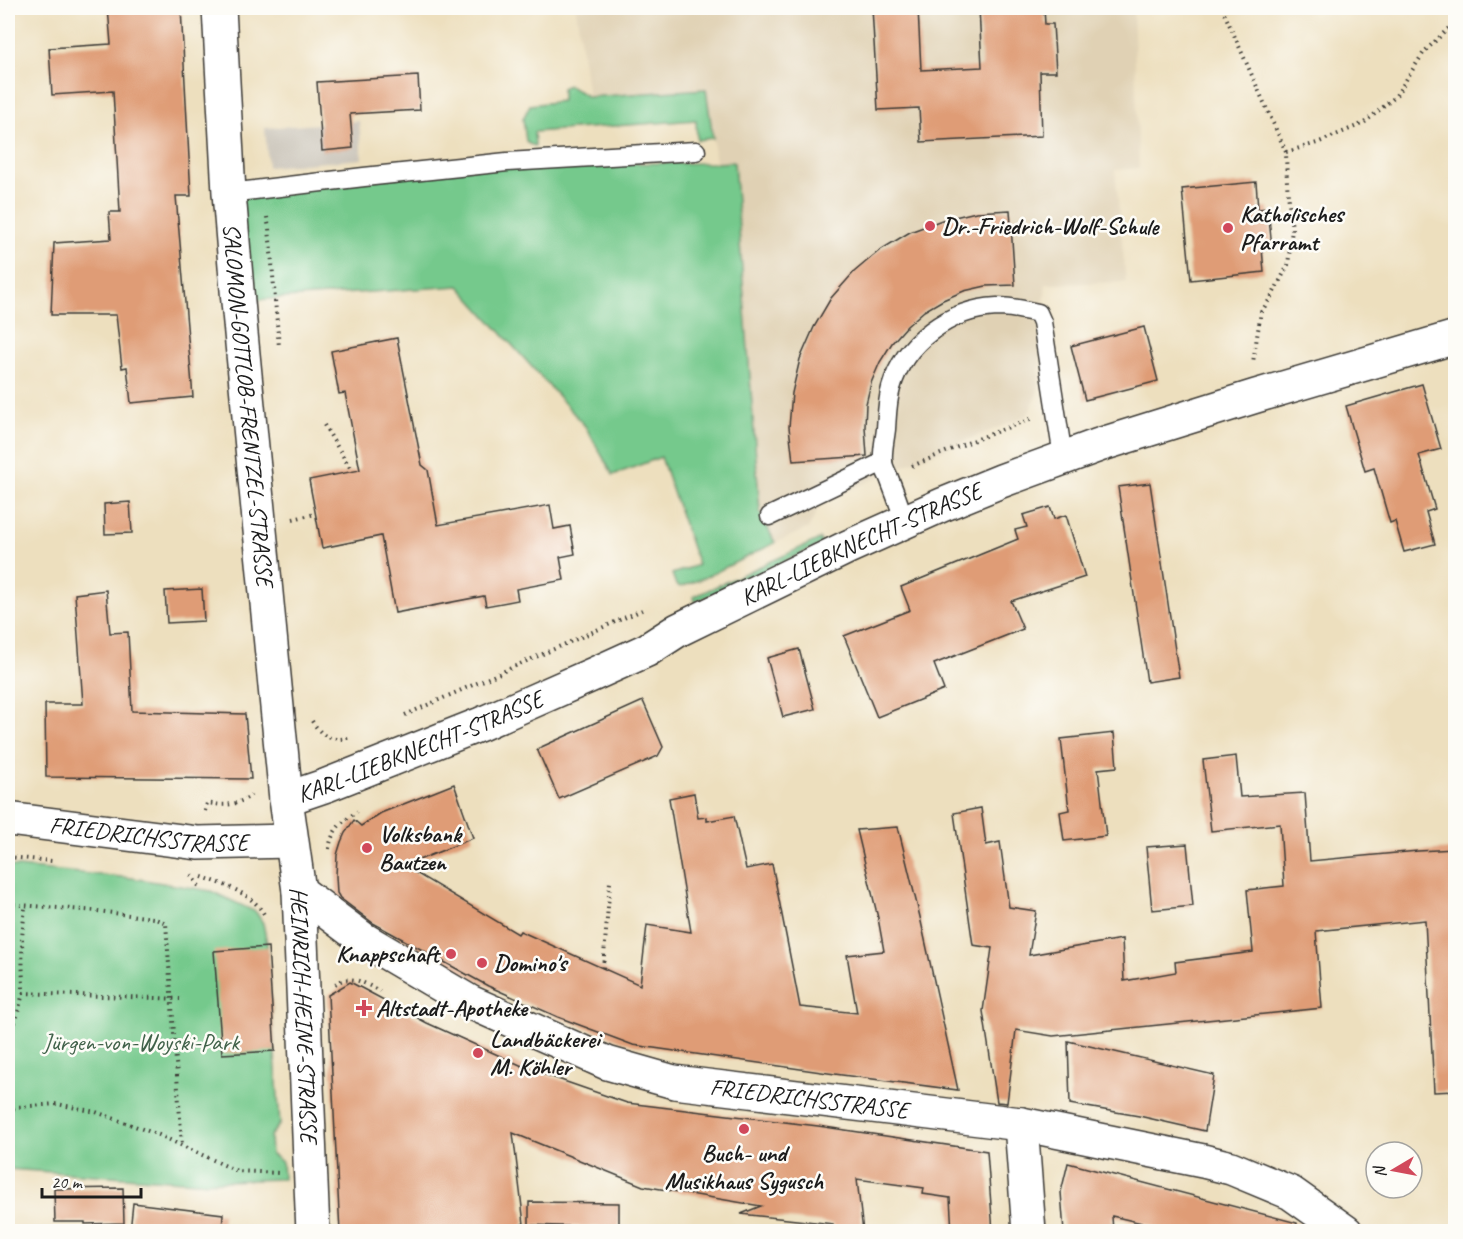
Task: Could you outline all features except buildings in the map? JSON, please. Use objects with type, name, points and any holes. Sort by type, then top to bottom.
[{"type":"street","name":"SALOMON-GOTTLOB-FRENTZEL-STRASSE","points":[[219,8],[229,193],[239,313],[286,799]]},
{"type":"street","name":"KARL-LIEBKNECHT-STRASSE","points":[[286,799],[481,724],[626,660],[678,630],[848,547],[952,501],[1063,457],[1256,396],[1455,337]]},
{"type":"street","name":"HEINRICH-HEINE-STRASSE","points":[[286,799],[298,891],[313,1232]]},
{"type":"street","name":"FRIEDRICHSSTRASSE","points":[[8,819],[198,843],[291,841]]},
{"type":"street","name":"FRIEDRICHSSTRASSE","points":[[298,891],[363,939],[470,1002],[607,1063],[674,1082],[1021,1124],[1168,1153],[1231,1168],[1291,1193],[1346,1232]]},
{"type":"street","points":[[1021,1124],[1029,1232]]},
{"type":"lane","points":[[229,193],[507,162],[696,151]]},
{"type":"lane","points":[[905,522],[883,462],[887,407],[891,387],[910,351],[924,336],[958,315],[978,309],[998,307],[1018,308],[1038,313],[1042,322],[1063,457]]},
{"type":"lane","points":[[770,516],[883,462]]},
{"type":"path","points":[[1222,8],[1286,152],[1292,229],[1288,266],[1261,312],[1252,373],[1256,396]]},
{"type":"path","points":[[1286,152],[1317,143],[1364,123],[1395,97],[1424,52],[1455,21]]},
{"type":"path","points":[[324,425],[352,471]]},
{"type":"path","points":[[293,519],[315,514]]},
{"type":"path","points":[[198,843],[207,803],[232,805],[244,801],[256,788]]},
{"type":"path","points":[[327,856],[330,840],[340,822],[358,811]]},
{"type":"path","points":[[201,889],[190,873],[233,888],[259,905],[269,924]]},
{"type":"path","points":[[603,968],[610,882]]},
{"type":"path","points":[[8,904],[97,911],[153,918],[165,922],[182,1145]]},
{"type":"path","points":[[8,1033],[16,1020],[23,993],[22,938],[25,906]]},
{"type":"path","points":[[333,986],[349,978],[389,995]]},
{"type":"path","points":[[23,993],[180,999]]},
{"type":"path","points":[[8,1111],[17,1107],[57,1104],[96,1112],[159,1135],[237,1171],[310,1173]]},
{"type":"shaded area","name":"Dr.-Friedrich-Wolf-Schule","points":[[576,8],[1133,8],[1139,168],[1115,170],[1126,282],[1046,284],[1038,391],[1026,416],[898,468],[821,503],[809,528],[775,543],[760,512],[734,162],[716,163],[706,89],[588,97]]},
{"type":"shaded area","points":[[359,121],[362,159],[268,167],[265,128]]},
{"type":"green space","points":[[568,85],[588,97],[706,89],[713,138],[697,140],[696,120],[534,132],[535,146],[529,144],[526,141],[523,119],[530,105],[562,101],[562,88]]},
{"type":"green space","points":[[734,162],[760,512],[775,543],[681,587],[676,585],[672,574],[698,565],[661,457],[613,475],[585,426],[459,286],[240,301],[231,194],[508,164]]},
{"type":"green space","points":[[820,539],[822,544],[695,602],[693,597]]},
{"type":"green space","name":"Jürgen-von-Woyski-Park","points":[[8,866],[132,878],[211,891],[256,912],[263,923],[267,943],[280,1124],[270,1136],[271,1154],[282,1162],[283,1179],[197,1182],[8,1169]]},
{"type":"place","name":"Dr.-Friedrich-Wolf-Schule","points":[[930,226]]},
{"type":"place","name":"Katholisches Pfarramt","points":[[1228,228]]},
{"type":"place","name":"Volksbank Bautzen","points":[[367,848]]},
{"type":"place","name":"Knappschaft","points":[[451,954]]},
{"type":"place","name":"Domino's","points":[[482,963]]},
{"type":"place","name":"Altstadt-Apotheke","points":[[364,1008]]},
{"type":"place","name":"Landbäckerei M. Köhler","points":[[478,1053]]},
{"type":"place","name":"Buch- und Musikhaus Sygusch","points":[[744,1129]]}]
